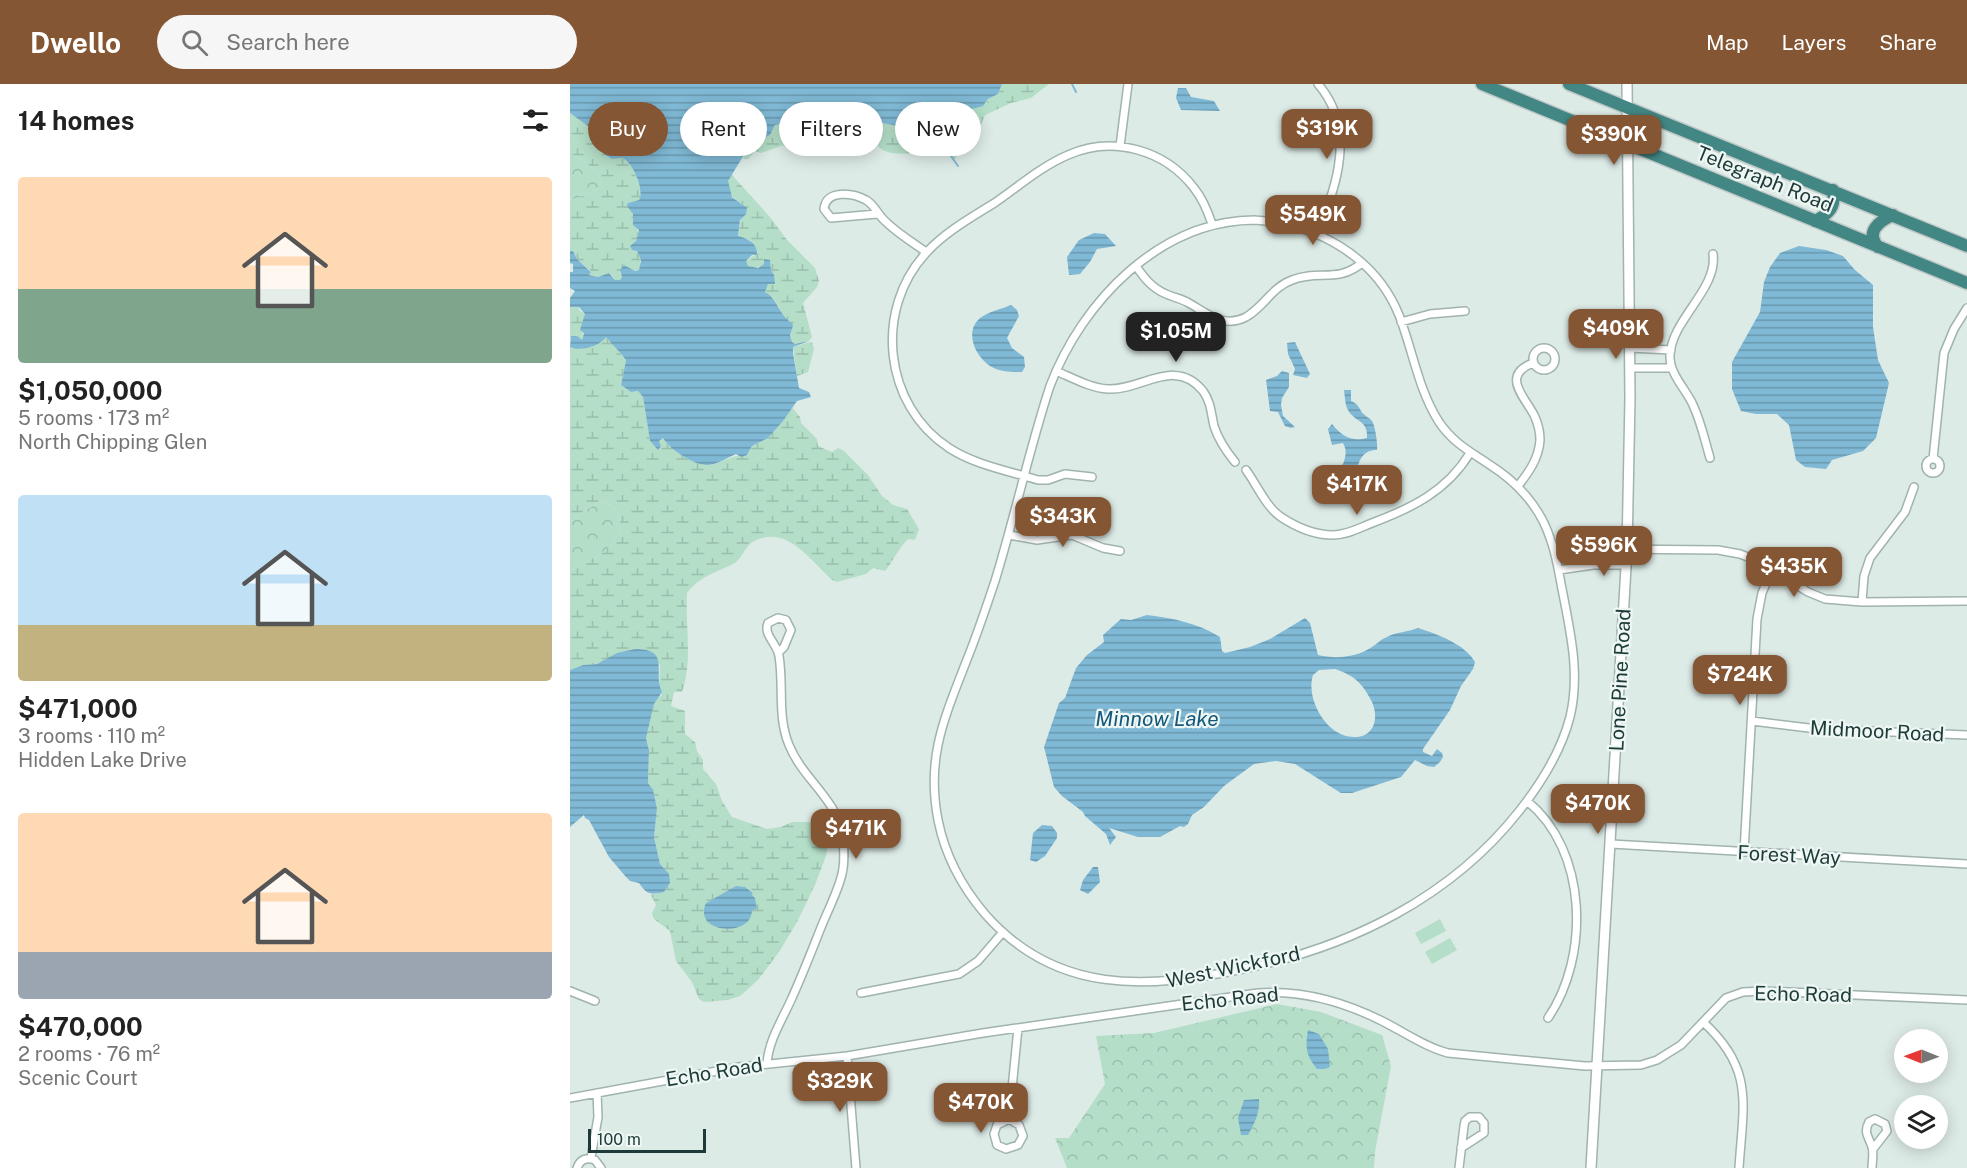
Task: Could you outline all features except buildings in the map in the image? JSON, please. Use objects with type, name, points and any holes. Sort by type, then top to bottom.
[{"type":"highway","name":"Telegraph Road","points":[[1482,84],[1967,283]]},
{"type":"highway","name":"Telegraph Road","points":[[1569,84],[1967,246]]},
{"type":"highway","points":[[1815,221],[1833,207],[1835,200],[1833,190]]},
{"type":"highway","points":[[1878,247],[1873,239],[1874,229],[1880,222],[1893,215]]},
{"type":"street","points":[[1120,146],[1128,84]]},
{"type":"street","points":[[1316,233],[1332,196],[1340,153],[1337,117],[1330,99],[1318,84]]},
{"type":"street","name":"Lone Pine Road","points":[[1591,1168],[1627,550],[1630,348],[1627,84]]},
{"type":"street","points":[[1092,477],[1065,474],[1043,481],[974,460],[949,448],[921,422],[902,390],[892,355],[893,322],[906,282],[926,252],[949,233],[1059,159],[1088,148],[1120,146],[1155,156],[1178,171],[1196,189],[1212,224]]},
{"type":"street","points":[[877,214],[831,218],[824,209],[824,203],[830,196],[835,195],[857,197],[869,202],[877,214],[926,252]]},
{"type":"street","name":"West Wickford","points":[[1229,221],[1264,221],[1291,225],[1316,233],[1345,249],[1362,263],[1382,286],[1401,322],[1422,388],[1434,414],[1449,436],[1518,486],[1542,518],[1555,555],[1574,656],[1574,692],[1569,722],[1556,755],[1527,801],[1474,860],[1424,899],[1366,930],[1273,962],[1188,979],[1121,983],[1093,978],[1052,964],[1027,951],[1003,932],[979,908],[952,862],[938,821],[934,776],[937,747],[942,725],[985,612],[1056,371],[1092,311],[1114,286],[1136,266],[1170,242],[1212,224],[1229,221]]},
{"type":"street","points":[[1710,458],[1693,405],[1672,368],[1671,350],[1686,316],[1709,280],[1713,269],[1713,254]]},
{"type":"street","points":[[1136,266],[1146,280],[1160,291],[1186,302],[1210,317],[1226,321],[1244,319],[1284,283],[1309,276],[1338,276],[1362,263]]},
{"type":"street","points":[[1933,459],[1944,353],[1950,337],[1967,308]]},
{"type":"street","points":[[1401,322],[1430,314],[1465,311]]},
{"type":"street","points":[[1630,348],[1671,350]]},
{"type":"street","points":[[1518,486],[1533,465],[1539,449],[1538,424],[1530,407],[1518,391],[1517,385],[1520,372],[1533,363]]},
{"type":"street","points":[[1630,368],[1672,368]]},
{"type":"street","points":[[1056,371],[1092,386],[1110,389],[1127,388],[1159,376],[1175,375],[1189,380],[1202,389],[1206,396],[1217,433],[1235,462]]},
{"type":"street","points":[[1246,470],[1272,509],[1282,518],[1311,531],[1336,535],[1392,516],[1426,499],[1448,482],[1470,453]]},
{"type":"street","points":[[1862,602],[1864,576],[1870,558],[1905,512],[1914,487]]},
{"type":"street","points":[[1009,534],[1037,540],[1072,535],[1103,548],[1120,551]]},
{"type":"street","points":[[1555,555],[1610,549],[1718,550],[1740,554],[1825,599],[1862,602],[1967,601]]},
{"type":"street","points":[[1571,552],[1574,568]]},
{"type":"street","points":[[1558,570],[1626,565]]},
{"type":"street","points":[[1744,852],[1757,619],[1762,593],[1772,569]]},
{"type":"street","points":[[767,1064],[770,1044],[792,999],[835,894],[844,861],[843,836],[837,813],[801,769],[786,740],[781,710],[778,652],[767,631],[768,623],[775,618],[786,620],[790,630],[784,648],[778,652]]},
{"type":"street","name":"Midmoor Road","points":[[1752,721],[1817,729],[1967,735]]},
{"type":"street","points":[[1527,801],[1546,822],[1562,849],[1572,881],[1577,909],[1577,936],[1572,966],[1564,990],[1548,1018]]},
{"type":"street","name":"Forest Way","points":[[1611,844],[1967,864]]},
{"type":"street","points":[[861,993],[959,974],[978,962],[1003,932]]},
{"type":"street","name":"Echo Road","points":[[570,1098],[706,1072],[848,1056],[1018,1028],[1258,993],[1281,992],[1311,996],[1359,1011],[1448,1053],[1597,1066],[1634,1066],[1657,1060],[1681,1045],[1726,998],[1750,991],[1967,1000]]},
{"type":"street","points":[[570,992],[595,1001]]},
{"type":"street","points":[[1703,1022],[1730,1051],[1740,1077],[1743,1102],[1739,1168]]},
{"type":"street","points":[[1009,1119],[1018,1028]]},
{"type":"street","points":[[848,1056],[856,1168]]},
{"type":"street","points":[[591,1158],[598,1117],[597,1093]]},
{"type":"street","points":[[1459,1168],[1461,1148],[1465,1122],[1470,1117],[1479,1117],[1484,1123],[1484,1133],[1461,1148]]},
{"type":"street","points":[[1009,1119],[1019,1125],[1023,1136],[1018,1145],[1006,1149],[998,1145],[994,1134],[997,1125],[1009,1119]]},
{"type":"street","points":[[1872,1168],[1873,1149]]},
{"type":"street","points":[[577,1168],[584,1159],[591,1158],[598,1162],[601,1168]]},
{"type":"green space","points":[[1002,84],[1049,84],[1031,98],[1011,103],[985,115],[981,125],[981,105],[998,94]]},
{"type":"green space","points":[[570,113],[588,126],[588,156],[621,158],[630,165],[639,183],[639,200],[628,203],[637,224],[638,235],[633,245],[639,257],[640,267],[639,270],[620,272],[622,277],[620,280],[615,280],[611,274],[598,277],[589,275],[591,271],[577,259],[573,251],[570,251],[570,200],[595,192],[601,182],[593,169],[570,153]]},
{"type":"green space","points":[[883,123],[895,126],[895,153],[883,150]]},
{"type":"green space","points":[[779,124],[779,147],[767,151],[767,137],[775,125]]},
{"type":"green space","points":[[570,153],[593,169],[601,182],[595,192],[570,200]]},
{"type":"green space","points":[[732,175],[770,217],[787,240],[815,268],[819,281],[817,287],[803,303],[812,337],[809,341],[795,344],[792,342],[791,323],[784,317],[774,299],[765,292],[765,288],[774,275],[770,260],[755,268],[746,264],[746,261],[758,253],[750,240],[738,237],[743,205],[729,190],[729,176]]},
{"type":"green space","points":[[570,307],[579,307],[579,310],[585,314],[582,340],[570,337]]},
{"type":"green space","points":[[606,336],[626,360],[621,385],[631,392],[638,391],[643,397],[650,441],[655,446],[661,446],[659,441],[663,438],[682,456],[694,462],[706,465],[716,464],[735,456],[747,455],[752,446],[768,438],[792,407],[800,417],[801,423],[817,439],[818,446],[832,452],[838,448],[844,451],[868,475],[882,496],[893,505],[907,509],[919,529],[915,540],[908,539],[885,571],[873,568],[866,574],[837,582],[786,540],[775,537],[763,538],[751,543],[736,562],[703,579],[687,593],[687,668],[682,692],[674,692],[671,706],[685,711],[685,734],[695,742],[697,751],[703,760],[703,769],[716,784],[722,801],[732,817],[767,829],[781,827],[792,822],[815,822],[821,826],[828,845],[815,885],[779,952],[758,980],[740,996],[728,1000],[704,1002],[699,999],[692,982],[676,961],[670,931],[654,919],[652,913],[656,905],[651,895],[664,892],[670,883],[666,871],[660,864],[654,837],[657,807],[653,791],[648,783],[649,749],[646,737],[654,704],[662,695],[659,687],[660,664],[614,656],[597,664],[583,665],[570,670],[570,570],[610,546],[616,539],[620,522],[617,511],[602,501],[570,522],[570,347],[590,346],[603,340]],"holes":[[[735,887],[753,893],[756,906],[745,923],[730,928],[719,928],[706,903]]]},
{"type":"green space","points":[[810,342],[814,349],[808,372],[797,376],[793,347]]},
{"type":"green space","points":[[602,501],[617,511],[620,522],[616,539],[603,552],[570,570],[570,522]]},
{"type":"green space","points":[[1440,919],[1446,931],[1421,944],[1415,933]]},
{"type":"green space","points":[[1450,938],[1457,950],[1432,964],[1425,952]]},
{"type":"green space","points":[[1277,1004],[1321,1012],[1382,1035],[1391,1066],[1374,1168],[1067,1168],[1055,1138],[1069,1138],[1105,1084],[1096,1036],[1154,1033]]},
{"type":"water","points":[[570,84],[1002,84],[998,94],[988,99],[981,107],[981,102],[895,102],[895,126],[883,123],[883,102],[779,102],[779,124],[775,125],[767,136],[767,102],[680,102],[680,156],[743,156],[728,181],[732,197],[747,208],[746,214],[740,220],[738,236],[749,240],[757,251],[757,255],[752,255],[746,261],[748,266],[758,268],[764,264],[764,259],[770,260],[775,284],[768,284],[765,292],[770,295],[784,316],[792,323],[790,335],[792,342],[795,344],[809,341],[793,347],[793,353],[799,388],[809,392],[811,397],[797,401],[768,438],[752,446],[747,455],[741,457],[736,454],[708,465],[696,463],[683,456],[663,438],[659,441],[661,446],[658,450],[650,441],[643,397],[638,391],[631,392],[621,385],[626,360],[606,337],[590,347],[579,349],[570,347],[571,336],[577,336],[582,340],[584,333],[580,330],[585,314],[579,307],[570,307],[570,298],[575,291],[570,288],[570,272],[573,272],[573,264],[570,263],[570,251],[573,251],[577,259],[591,272],[589,275],[598,277],[609,273],[615,280],[620,280],[622,277],[620,270],[624,265],[635,271],[639,270],[641,261],[637,251],[632,250],[630,246],[636,241],[639,230],[633,225],[633,214],[627,206],[628,203],[639,200],[639,183],[626,160],[612,159],[607,156],[668,156],[668,102],[588,102],[588,126],[570,113]]},
{"type":"water","points":[[1178,88],[1186,88],[1191,97],[1214,101],[1220,111],[1181,110],[1176,98]]},
{"type":"water","points":[[1094,233],[1105,234],[1116,246],[1097,249],[1080,274],[1069,275],[1067,257],[1079,240]]},
{"type":"water","points":[[1799,246],[1826,250],[1843,256],[1873,285],[1873,327],[1878,360],[1889,383],[1876,438],[1863,451],[1832,460],[1826,469],[1805,467],[1796,460],[1789,425],[1777,414],[1741,411],[1732,389],[1732,362],[1760,312],[1764,282],[1770,267],[1780,253]]},
{"type":"water","points":[[1011,305],[1017,310],[1019,316],[1007,338],[1012,348],[1024,357],[1025,367],[1022,372],[1002,371],[990,366],[973,344],[973,330],[980,318]]},
{"type":"water","points":[[1295,342],[1310,374],[1307,378],[1293,375],[1295,369],[1288,354],[1287,343]]},
{"type":"water","points":[[1282,371],[1289,373],[1289,387],[1282,398],[1281,405],[1283,416],[1295,427],[1291,428],[1285,426],[1278,412],[1270,411],[1266,380],[1277,376]]},
{"type":"water","points":[[1344,390],[1351,390],[1351,401],[1372,421],[1377,450],[1365,453],[1356,471],[1340,474],[1334,483],[1328,484],[1330,472],[1343,464],[1346,453],[1343,443],[1332,445],[1328,429],[1332,424],[1347,437],[1367,438],[1363,424],[1347,408]]},
{"type":"water","name":"Minnow Lake","points":[[1147,615],[1194,625],[1220,637],[1222,651],[1225,653],[1270,639],[1305,618],[1310,623],[1318,655],[1332,657],[1345,657],[1359,653],[1391,635],[1418,628],[1458,645],[1475,662],[1450,710],[1423,749],[1423,752],[1432,756],[1437,749],[1442,753],[1443,757],[1434,767],[1415,760],[1401,777],[1352,793],[1341,793],[1295,764],[1276,761],[1254,764],[1224,786],[1204,807],[1192,815],[1184,827],[1180,826],[1160,837],[1138,837],[1109,828],[1116,837],[1110,845],[1106,834],[1054,787],[1044,747],[1059,703],[1065,698],[1076,668],[1087,655],[1104,642],[1103,635],[1121,619],[1131,620]],"holes":[[[1319,670],[1342,671],[1361,685],[1372,702],[1374,724],[1367,733],[1361,736],[1346,736],[1338,733],[1324,720],[1314,702],[1311,684],[1313,675]]]},
{"type":"water","points":[[635,649],[646,650],[657,658],[659,685],[662,692],[654,704],[646,738],[649,750],[648,783],[653,790],[657,808],[654,837],[660,864],[669,874],[670,883],[664,892],[656,894],[647,892],[639,883],[630,881],[626,877],[609,857],[584,815],[570,827],[570,670],[583,665],[597,664],[617,653]]},
{"type":"water","points":[[1042,825],[1052,826],[1057,833],[1057,838],[1045,856],[1036,862],[1030,860],[1033,833]]},
{"type":"water","points":[[1093,867],[1098,867],[1100,882],[1088,894],[1080,890],[1083,880]]},
{"type":"water","points":[[736,886],[745,887],[753,893],[757,909],[752,910],[749,919],[743,925],[724,929],[714,926],[707,921],[704,913],[706,903]]},
{"type":"water","points":[[1308,1030],[1319,1034],[1328,1049],[1330,1067],[1317,1069],[1311,1060],[1307,1047]]},
{"type":"water","points":[[1259,1099],[1258,1113],[1253,1126],[1248,1135],[1241,1135],[1238,1118],[1244,1100]]},
{"type":"waterway","points":[[1072,84],[1076,92]]},
{"type":"waterway","points":[[951,156],[958,166]]}]
